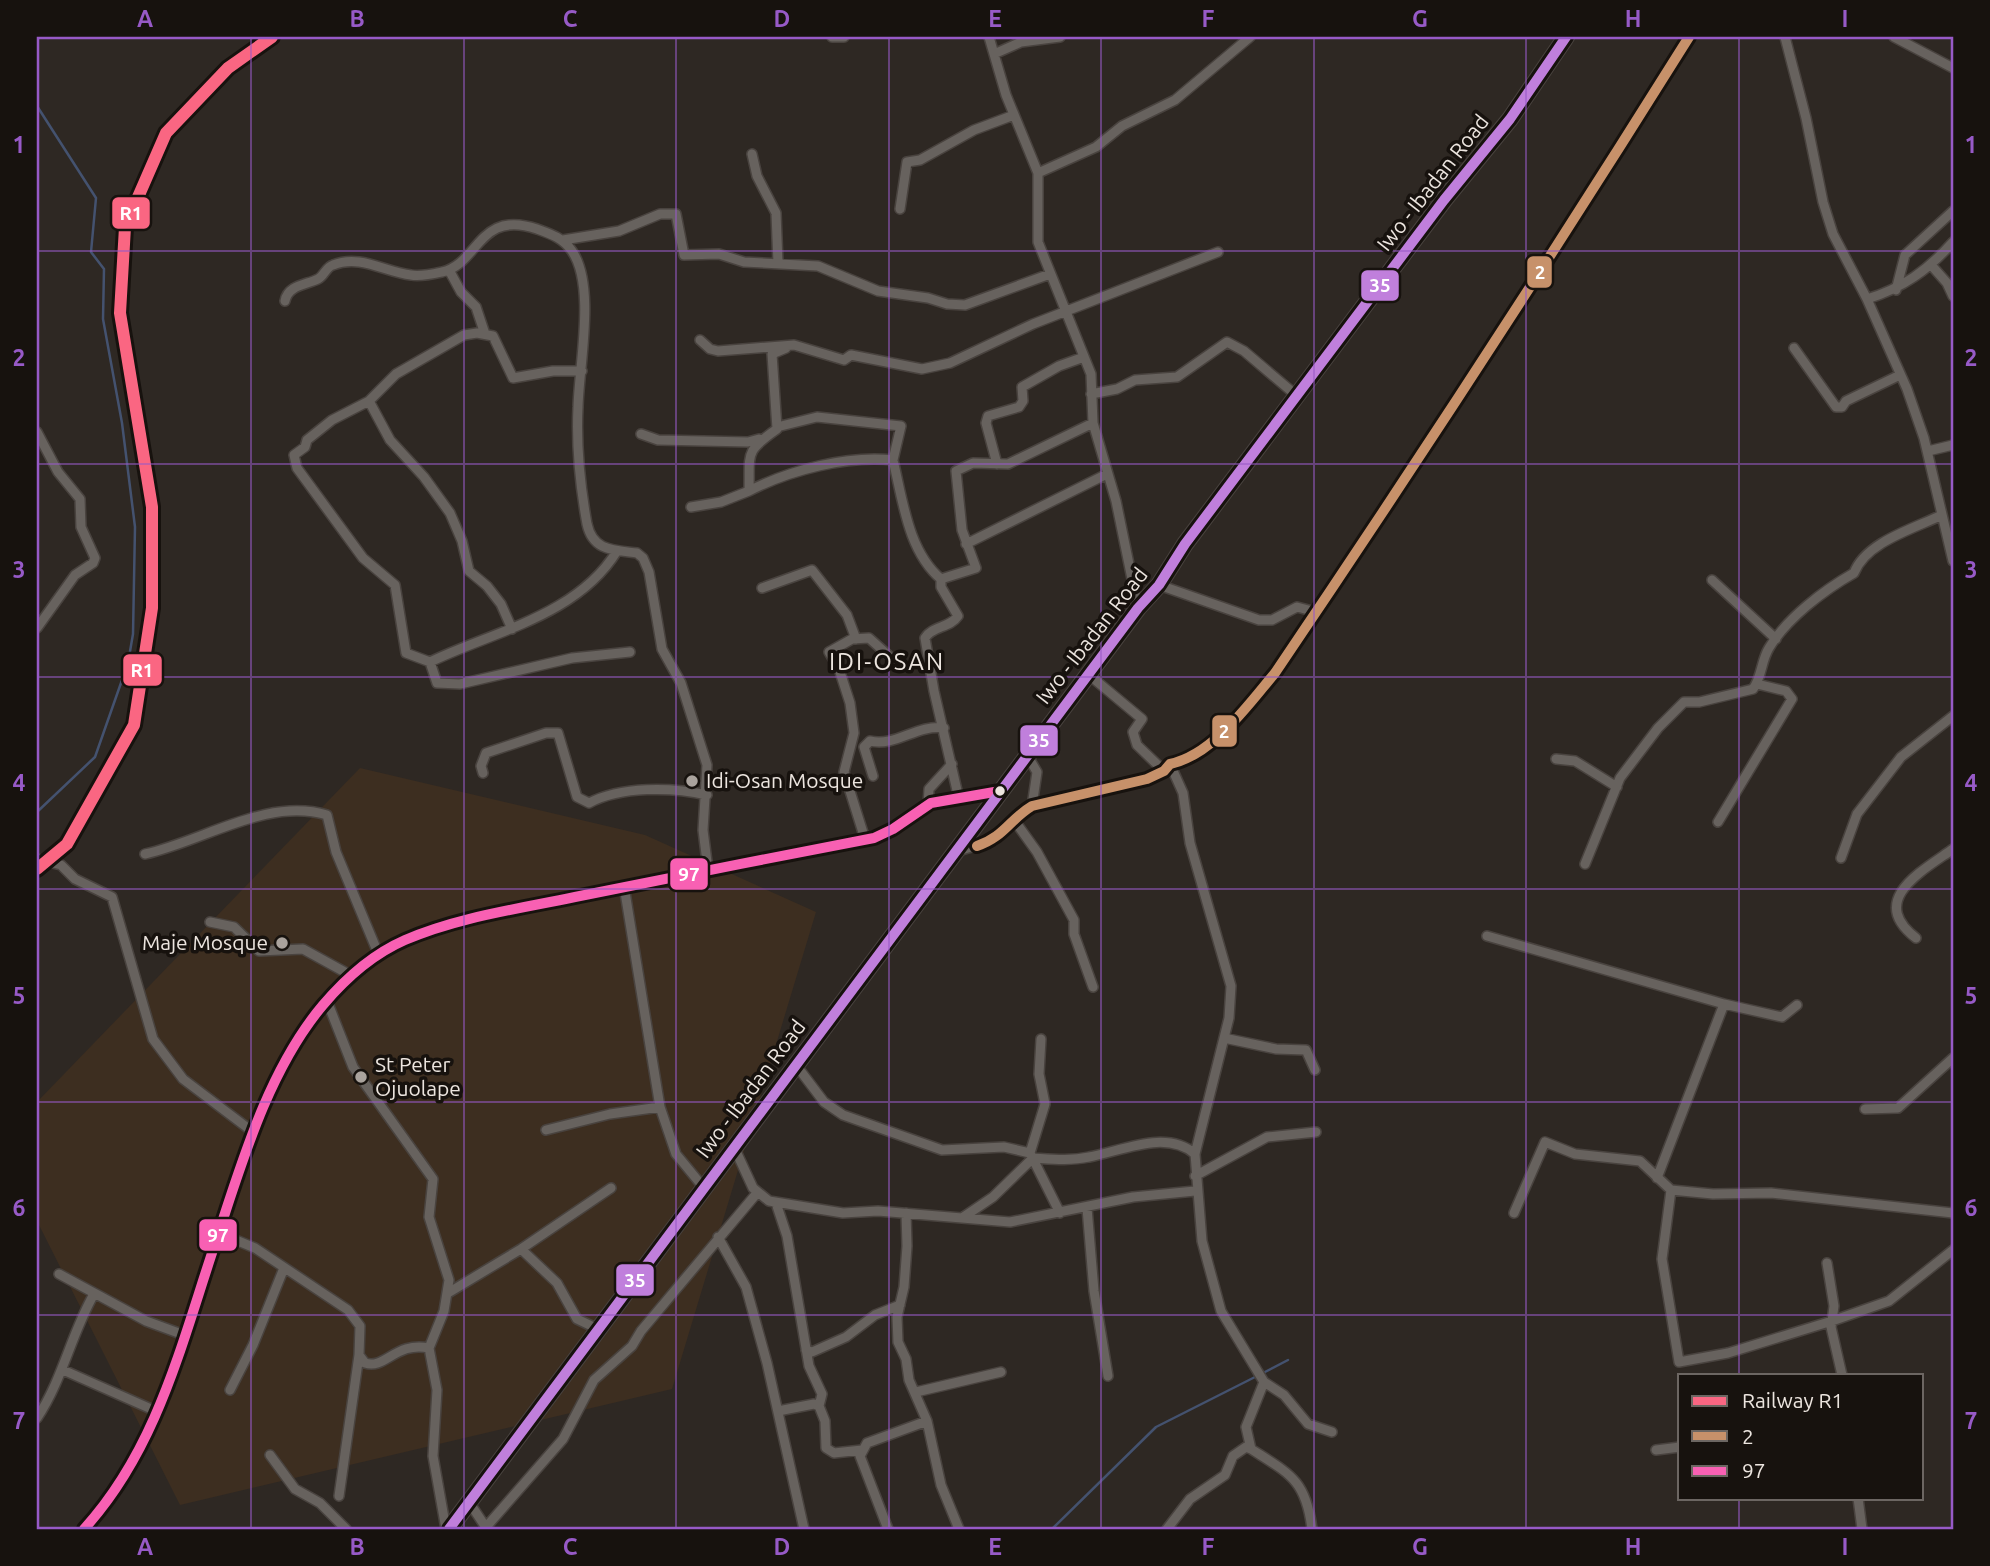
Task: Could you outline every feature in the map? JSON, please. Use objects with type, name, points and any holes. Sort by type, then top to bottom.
[{"type":"main road","name":"Iwo - Ibadan Road","points":[[448,1529],[600,1330],[1088,674],[1159,585],[1185,544],[1444,200],[1510,118],[1566,37]]},
{"type":"street","points":[[832,37],[844,37]]},
{"type":"street","points":[[989,37],[1014,115],[1038,173],[1038,243],[1091,373],[1093,423],[1133,572],[1138,608]]},
{"type":"street","points":[[994,54],[1021,42],[1060,37]]},
{"type":"street","points":[[1038,173],[1096,147],[1122,126],[1175,100],[1250,37]]},
{"type":"street","points":[[954,853],[995,840],[1032,806],[1091,795],[1147,779],[1184,761],[1214,739],[1252,699],[1275,673],[1316,612],[1585,204],[1689,37]]},
{"type":"street","points":[[1798,37],[1787,41],[1823,202],[1833,234],[1867,299],[1900,375],[1928,451],[1942,515],[1951,541],[1953,561]]},
{"type":"street","points":[[1894,37],[1953,68]]},
{"type":"street","points":[[900,209],[906,162],[920,160],[981,127],[1014,115]]},
{"type":"street","points":[[752,154],[757,176],[776,213],[778,263]]},
{"type":"street","points":[[1896,290],[1905,254],[1953,211]]},
{"type":"street","points":[[285,301],[293,288],[317,279],[331,265],[338,263],[366,262],[409,275],[449,270],[484,234],[504,227],[519,224],[564,240],[575,240],[619,231],[660,214],[676,214],[684,255],[719,254],[744,262],[818,266],[878,291],[916,296],[947,304],[971,303],[1050,274]]},
{"type":"street","points":[[564,240],[573,251],[584,276],[578,450],[587,524],[593,542],[601,547],[637,553],[646,565],[662,649],[681,683],[708,765],[703,830],[708,870]]},
{"type":"street","points":[[573,251],[575,240]]},
{"type":"street","points":[[1867,299],[1896,290],[1932,266],[1953,242]]},
{"type":"street","points":[[700,340],[710,349],[718,351],[794,345],[844,360],[851,355],[922,369],[950,363],[1033,324],[1218,252]]},
{"type":"street","points":[[1932,266],[1947,283],[1953,296]]},
{"type":"street","points":[[449,270],[461,292],[476,307],[485,334]]},
{"type":"street","points":[[582,371],[553,371],[513,378],[493,336],[464,335],[437,348],[396,374],[369,401],[332,420],[307,440],[305,447],[292,459],[363,558],[395,585],[406,653],[430,662],[531,622],[580,589],[610,563],[617,551]]},
{"type":"street","points":[[1091,394],[1117,389],[1135,380],[1177,377],[1227,342],[1244,351],[1297,396]]},
{"type":"street","points":[[777,427],[772,354],[794,345]]},
{"type":"street","points":[[1794,348],[1836,407],[1842,407],[1846,401],[1900,375]]},
{"type":"street","points":[[997,464],[986,423],[988,416],[1019,407],[1023,401],[1022,387],[1059,366],[1084,357]]},
{"type":"street","points":[[369,401],[390,440],[424,477],[450,513],[462,541],[469,571],[487,586],[501,604],[512,629]]},
{"type":"street","points":[[641,434],[657,440],[721,439],[748,442],[777,427],[817,417],[901,426],[894,460],[916,550],[925,566],[941,579]]},
{"type":"street","points":[[941,579],[976,568],[966,544],[956,471],[973,463],[997,464],[1026,456],[1093,423]]},
{"type":"street","points":[[37,432],[58,472],[80,499],[81,527],[95,558],[93,563],[75,575],[37,628]]},
{"type":"street","points":[[750,491],[747,461],[758,439]]},
{"type":"street","points":[[1928,451],[1953,445]]},
{"type":"street","points":[[691,507],[721,502],[780,477],[835,464],[880,458],[894,460]]},
{"type":"street","points":[[966,544],[1107,474]]},
{"type":"street","points":[[1585,864],[1617,787],[1658,728],[1684,702],[1753,689],[1764,658],[1776,639],[1833,585],[1854,573],[1859,561],[1870,551],[1942,515]]},
{"type":"street","points":[[762,588],[812,570],[847,615],[856,639]]},
{"type":"street","points":[[941,579],[941,587],[958,616],[948,625],[928,633],[925,638],[959,799]]},
{"type":"street","points":[[1713,580],[1776,639]]},
{"type":"street","points":[[1159,585],[1259,620],[1272,620],[1297,607],[1316,612]]},
{"type":"street","points":[[865,839],[844,772],[854,733],[850,703],[839,669],[829,652],[856,639],[869,638],[888,655]]},
{"type":"street","points":[[430,662],[437,683],[460,684],[572,658],[631,652]]},
{"type":"street","points":[[1088,674],[1142,719],[1133,732],[1137,744],[1167,767],[1183,793],[1190,843],[1228,973],[1231,1001],[1195,1154],[1196,1186],[1207,1266],[1221,1311],[1264,1382],[1284,1395],[1308,1424],[1332,1432]]},
{"type":"street","points":[[1718,822],[1792,699],[1786,691],[1757,684]]},
{"type":"street","points":[[1840,858],[1857,814],[1901,757],[1953,716]]},
{"type":"street","points":[[873,776],[864,747],[870,741],[883,744],[928,725],[944,728]]},
{"type":"street","points":[[483,773],[481,766],[486,753],[546,733],[558,733],[577,797],[582,801],[589,803],[601,796],[628,792],[676,790],[707,795]]},
{"type":"street","points":[[1027,755],[1037,772],[1032,806]]},
{"type":"street","points":[[1556,759],[1575,761],[1617,787]]},
{"type":"street","points":[[928,805],[929,789],[952,764]]},
{"type":"street","points":[[84,1529],[123,1480],[143,1447],[158,1412],[253,1132],[303,1031],[327,1001],[378,953],[446,924],[865,839],[893,829],[928,805],[1000,791]]},
{"type":"street","points":[[145,854],[274,812],[305,808],[327,815],[336,852],[378,953]]},
{"type":"street","points":[[1014,820],[1037,852],[1070,912],[1074,934],[1093,987]]},
{"type":"street","points":[[1916,938],[1903,928],[1899,918],[1900,892],[1906,883],[1953,849]]},
{"type":"street","points":[[37,859],[61,865],[75,879],[112,897],[153,1039],[183,1079],[253,1132]]},
{"type":"street","points":[[624,886],[660,1107],[676,1154],[704,1188]]},
{"type":"street","points":[[210,922],[234,928],[259,951],[303,949],[352,976]]},
{"type":"street","points":[[1487,936],[1724,1004],[1782,1017],[1797,1004]]},
{"type":"street","points":[[327,1001],[353,1067],[433,1179],[429,1217],[449,1280],[449,1293],[429,1348],[437,1390],[433,1456],[448,1529]]},
{"type":"street","points":[[1657,1178],[1724,1004]]},
{"type":"street","points":[[1224,1038],[1276,1049],[1306,1050],[1315,1070]]},
{"type":"street","points":[[962,1218],[993,1197],[1031,1155],[1045,1104],[1039,1074],[1041,1039]]},
{"type":"street","points":[[1865,1109],[1898,1108],[1953,1058]]},
{"type":"street","points":[[796,1065],[824,1102],[843,1115],[942,1150],[989,1147],[1031,1155],[1089,1157],[1149,1143],[1185,1146],[1199,1140]]},
{"type":"street","points":[[546,1130],[610,1114],[660,1107]]},
{"type":"street","points":[[734,1147],[757,1193],[776,1203],[843,1213],[906,1213],[1010,1222],[1196,1186],[1267,1138],[1316,1132]]},
{"type":"street","points":[[1514,1213],[1545,1142],[1575,1154],[1640,1161],[1671,1191],[1713,1194],[1771,1193],[1953,1213]]},
{"type":"street","points":[[1185,1146],[1195,1154]]},
{"type":"street","points":[[1031,1155],[1060,1213]]},
{"type":"street","points":[[449,1293],[521,1249],[611,1188]]},
{"type":"street","points":[[1671,1191],[1662,1259],[1679,1362],[1728,1353],[1889,1301],[1953,1250]]},
{"type":"street","points":[[469,1502],[487,1528],[564,1439],[594,1380],[632,1346],[641,1331],[757,1193]]},
{"type":"street","points":[[776,1203],[787,1236],[806,1350],[813,1376],[822,1394],[819,1406],[825,1421],[828,1451],[862,1450]]},
{"type":"street","points":[[1087,1208],[1094,1291],[1108,1376]]},
{"type":"street","points":[[906,1213],[904,1287],[898,1342],[927,1421],[942,1485],[959,1529]]},
{"type":"street","points":[[219,1233],[255,1248],[315,1285],[357,1319],[361,1331],[359,1355],[339,1496]]},
{"type":"street","points":[[718,1237],[746,1287],[778,1411],[804,1529]]},
{"type":"street","points":[[521,1249],[557,1283],[577,1319],[600,1330]]},
{"type":"street","points":[[1827,1263],[1834,1306],[1830,1327],[1842,1374]]},
{"type":"street","points":[[230,1390],[253,1345],[284,1268]]},
{"type":"street","points":[[60,1274],[167,1331],[184,1335]]},
{"type":"street","points":[[37,1418],[63,1370],[80,1319],[94,1294]]},
{"type":"street","points":[[806,1350],[813,1352],[832,1344],[875,1315],[900,1305]]},
{"type":"street","points":[[359,1355],[365,1363],[374,1366],[403,1348],[429,1348]]},
{"type":"street","points":[[63,1370],[158,1412]]},
{"type":"street","points":[[916,1392],[1002,1372]]},
{"type":"street","points":[[1251,1449],[1246,1427],[1264,1382]]},
{"type":"street","points":[[778,1411],[814,1404],[819,1406]]},
{"type":"street","points":[[888,1529],[861,1463],[862,1450],[867,1443],[927,1421]]},
{"type":"street","points":[[1167,1529],[1190,1499],[1225,1475],[1233,1456],[1246,1447],[1297,1479],[1308,1504],[1312,1529]]},
{"type":"street","points":[[1656,1450],[1678,1447]]},
{"type":"street","points":[[270,1455],[295,1489],[320,1503],[346,1529]]},
{"type":"street","points":[[1858,1500],[1863,1529]]},
{"type":"street","points":[[93,1520],[102,1529]]},
{"type":"shaded area","points":[[360,768],[645,835],[816,912],[672,1389],[180,1505],[37,1221],[37,1102]]},
{"type":"waterway","points":[[37,106],[96,198],[91,252],[104,269],[103,319],[122,423],[135,527],[133,634],[128,663],[95,757],[37,812]]},
{"type":"waterway","points":[[1263,1373],[1288,1360]]},
{"type":"waterway","points":[[1052,1529],[1156,1427],[1257,1376]]},
{"type":"rail line","name":"R1","points":[[37,869],[67,844],[134,725],[152,608],[152,507],[120,313],[125,227],[166,133],[228,68],[272,37]]},
{"type":"transit line","name":"35","points":[[449,1529],[1138,608],[1159,585],[1185,544],[1444,200],[1510,119],[1566,37]]},
{"type":"transit line","name":"2","points":[[977,846],[994,838],[1032,806],[1147,779],[1164,771],[1170,764],[1186,759],[1215,740],[1241,713],[1275,673],[1381,515],[1537,277],[1689,37]]},
{"type":"transit line","name":"97","points":[[84,1529],[109,1498],[149,1430],[178,1357],[246,1151],[272,1088],[304,1031],[323,1005],[360,968],[405,940],[467,919],[874,838],[893,829],[931,803],[1000,791]]},
{"type":"place","name":"Idi-Osan Mosque","points":[[692,781]]},
{"type":"place","name":"Maje Mosque","points":[[282,943]]},
{"type":"place","name":"St Peter Ojuolape","points":[[361,1077]]},
{"type":"district","name":"IDI-OSAN","points":[[887,662]]}]
